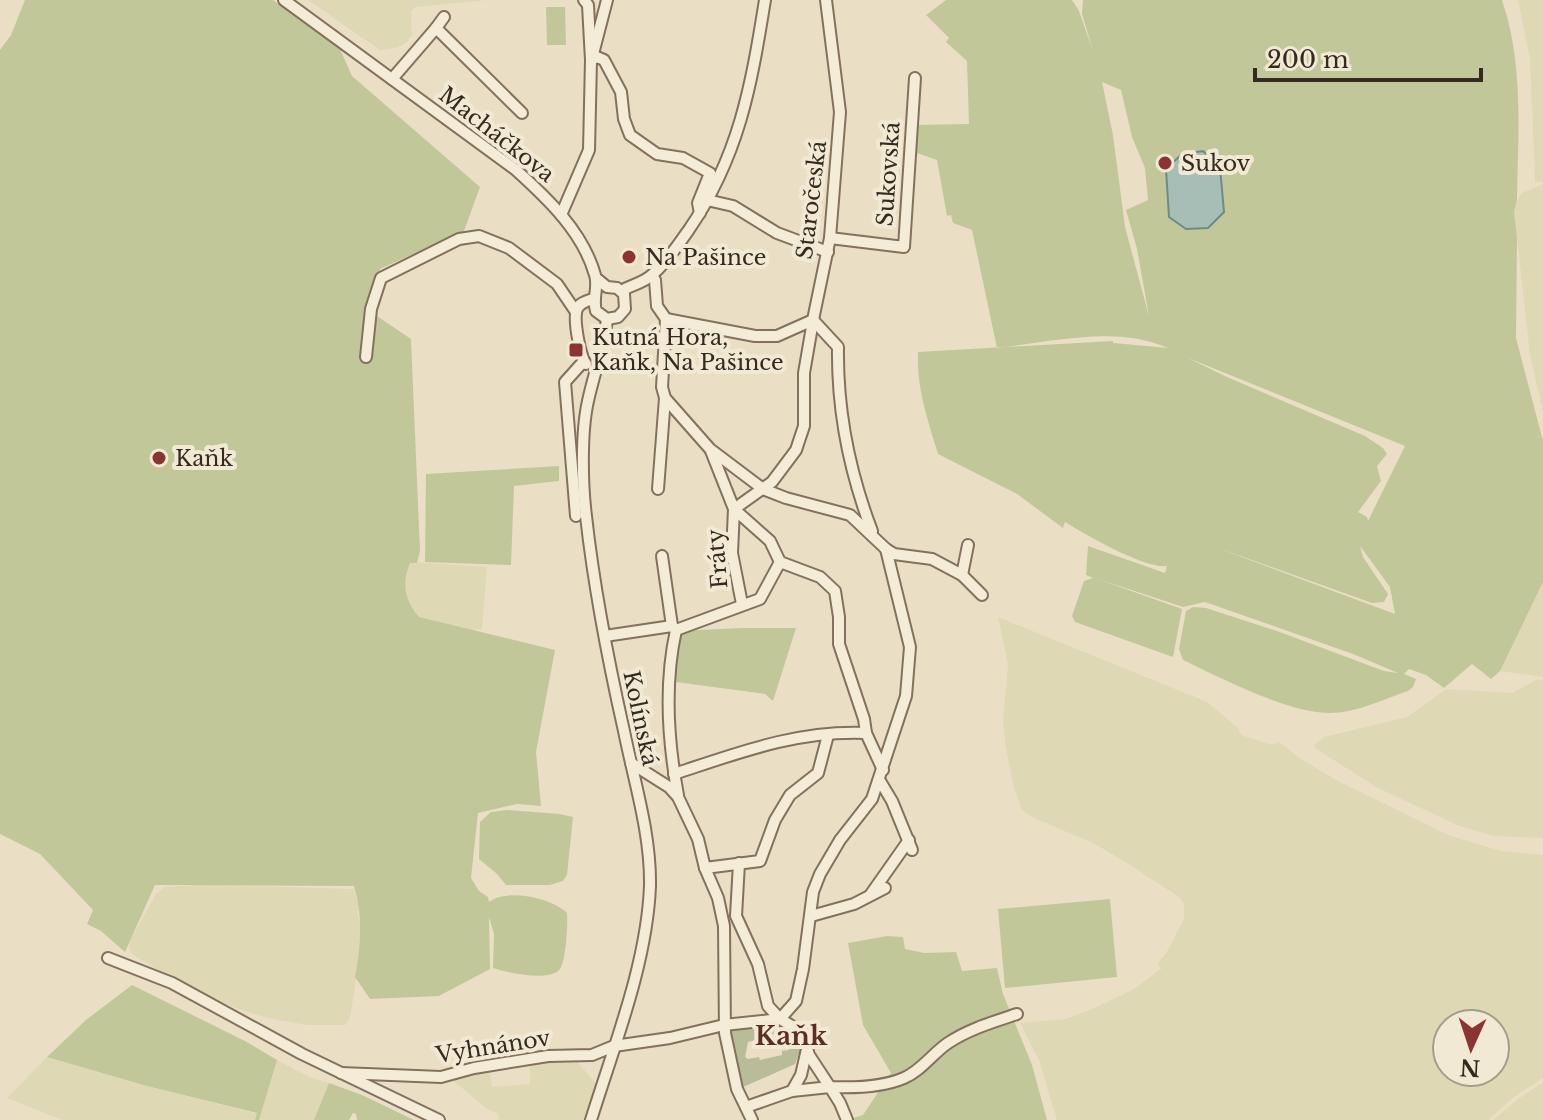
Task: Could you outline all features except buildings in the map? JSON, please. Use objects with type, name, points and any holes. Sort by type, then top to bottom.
[{"type":"street","name":"Macháčkova","points":[[284,0],[516,170],[561,215],[579,240],[596,278]]},
{"type":"street","points":[[561,215],[589,150],[591,60],[588,5],[584,0]]},
{"type":"street","points":[[591,60],[607,0]]},
{"type":"street","points":[[596,278],[596,311],[607,319],[622,314],[623,295],[652,276],[700,213],[733,146],[744,113],[765,0]]},
{"type":"street","name":"Staročeská","points":[[734,509],[772,482],[796,450],[802,434],[805,417],[804,373],[830,238],[840,112],[826,0]]},
{"type":"street","points":[[389,76],[444,17]]},
{"type":"street","points":[[436,28],[522,113]]},
{"type":"street","points":[[591,60],[597,57],[604,60],[612,74],[621,92],[624,119],[630,135],[657,154],[683,158],[710,173],[698,203],[700,213]]},
{"type":"street","name":"Sukovská","points":[[830,238],[904,247],[915,78]]},
{"type":"street","points":[[707,200],[733,206],[777,233],[828,252]]},
{"type":"street","points":[[366,357],[374,297],[381,278],[459,239],[489,237],[557,284],[576,312],[583,362],[565,382],[576,516]]},
{"type":"street","points":[[652,276],[657,306],[666,319],[665,398],[658,489]]},
{"type":"street","points":[[596,278],[623,295]]},
{"type":"street","points":[[576,312],[582,303],[607,287]]},
{"type":"street","name":"Kolínská","points":[[591,1120],[645,938],[650,886],[644,831],[605,636],[584,490],[587,403],[607,319]]},
{"type":"street","points":[[666,319],[755,336],[777,336],[813,320],[838,347],[838,389],[843,433],[873,535]]},
{"type":"street","points":[[583,362],[597,370]]},
{"type":"street","points":[[665,398],[710,449],[763,489],[850,515],[894,554],[932,559],[962,575],[982,595]]},
{"type":"street","points":[[710,449],[734,509],[770,541],[780,562],[820,577],[835,591],[839,644],[868,737],[883,770]]},
{"type":"street","points":[[850,515],[863,508]]},
{"type":"street","name":"Fráty","points":[[734,509],[732,553],[742,604]]},
{"type":"street","points":[[962,575],[968,545]]},
{"type":"street","points":[[780,1019],[796,1001],[813,892],[820,874],[840,840],[872,799],[906,696],[910,647],[886,549]]},
{"type":"street","points":[[662,556],[674,628],[669,685],[674,774],[678,797],[698,839],[705,868],[718,898],[724,926],[724,1025],[729,1059],[752,1120]]},
{"type":"street","name":"Fráty","points":[[605,636],[674,628],[760,599],[780,562]]},
{"type":"street","points":[[674,774],[778,740],[828,735],[868,737],[891,742]]},
{"type":"street","points":[[705,868],[760,861],[775,820],[790,795],[818,773],[828,735]]},
{"type":"street","points":[[631,763],[669,787],[678,797]]},
{"type":"street","points":[[869,897],[911,845],[880,781]]},
{"type":"street","points":[[739,863],[736,883],[738,923],[758,964],[768,1006],[780,1019],[802,1032],[819,1073],[840,1103],[847,1120]]},
{"type":"street","points":[[811,916],[839,909],[885,888]]},
{"type":"street","points":[[724,926],[738,923]]},
{"type":"street","points":[[108,958],[172,983],[341,1073],[439,1120]]},
{"type":"street","points":[[746,1107],[792,1091],[890,1082],[906,1077],[947,1044],[976,1028],[1017,1014]]},
{"type":"street","name":"Vyhnánov","points":[[341,1073],[441,1077],[474,1068],[548,1056],[592,1055],[614,1046],[670,1038],[724,1025],[780,1019]]},
{"type":"street","points":[[792,1091],[801,1075],[807,1049]]},
{"type":"shaded area","points":[[308,0],[487,0],[415,7],[411,12],[412,35],[406,43],[380,50]]},
{"type":"shaded area","points":[[1518,0],[1543,0],[1543,182],[1535,182],[1530,60]]},
{"type":"shaded area","points":[[1543,184],[1543,412],[1530,355],[1514,212],[1522,193]]},
{"type":"shaded area","points":[[410,562],[487,567],[482,629],[465,630],[419,617],[410,610],[404,589]]},
{"type":"shaded area","points":[[1543,582],[1543,677],[1500,671],[1498,668]]},
{"type":"shaded area","points":[[998,617],[1207,702],[1238,728],[1241,735],[1272,745],[1279,742],[1338,781],[1448,835],[1501,851],[1543,855],[1543,1078],[1514,1097],[1488,1120],[1057,1120],[1039,1060],[1020,1023],[1066,1019],[1134,989],[1162,968],[1157,965],[1184,919],[1184,904],[1179,897],[1095,844],[1022,810],[1014,788],[1003,721],[1008,664]]},
{"type":"shaded area","points":[[1538,679],[1543,680],[1543,838],[1493,836],[1457,825],[1376,787],[1315,748],[1315,744],[1324,737],[1407,717],[1446,689],[1512,693]]},
{"type":"shaded area","points":[[208,885],[354,889],[360,911],[357,911],[360,955],[350,1018],[345,1025],[307,1025],[238,1009],[185,986],[132,954],[130,941],[156,894],[165,887]]},
{"type":"shaded area","points":[[47,1057],[258,1114],[255,1120],[62,1120],[7,1098]]},
{"type":"shaded area","points":[[575,1059],[596,1084],[585,1120],[499,1120],[498,1114],[451,1079],[490,1069],[492,1087],[530,1084],[530,1063]]},
{"type":"shaded area","points":[[277,1060],[309,1077],[329,1083],[314,1120],[259,1120]]},
{"type":"shaded area","points":[[1543,1082],[1543,1120],[1493,1120],[1518,1099]]},
{"type":"green space","points":[[25,0],[273,0],[340,49],[352,76],[480,187],[464,231],[380,269],[365,308],[411,339],[420,551],[417,563],[410,563],[406,578],[410,604],[419,617],[555,650],[536,752],[541,806],[517,804],[478,813],[471,878],[489,902],[517,895],[540,899],[567,913],[564,958],[555,973],[528,975],[493,968],[494,934],[489,917],[490,969],[439,996],[370,999],[355,977],[360,931],[354,886],[155,885],[125,952],[101,931],[87,924],[93,910],[40,854],[0,834],[0,50],[11,35]]},
{"type":"green space","points":[[946,0],[1072,0],[1093,51],[1082,14],[1083,0],[1502,0],[1517,74],[1517,200],[1514,212],[1517,237],[1516,338],[1543,441],[1543,582],[1500,671],[1491,679],[1472,664],[1444,688],[1426,675],[1409,669],[1404,674],[1416,679],[1408,691],[1350,711],[1313,711],[1275,701],[1183,660],[1179,649],[1186,611],[1193,607],[1206,608],[1384,671],[1398,673],[1205,602],[1183,607],[1095,578],[1182,609],[1173,657],[1075,622],[1072,616],[1084,581],[1093,578],[1086,575],[1088,546],[1165,573],[1167,566],[1131,557],[1065,522],[1063,528],[1017,494],[938,454],[921,391],[918,352],[997,348],[972,230],[953,223],[951,215],[947,216],[937,160],[914,152],[916,125],[969,124],[967,61],[946,42],[949,38],[926,15]],"holes":[[[1102,82],[1121,90],[1132,137],[1145,168],[1148,200],[1126,210],[1137,249],[1149,316],[1125,227],[1113,135]],[[1106,336],[1148,341],[1168,348],[1113,341],[1003,347]],[[1188,358],[1405,446],[1368,521],[1358,512],[1381,481],[1377,466],[1387,454],[1383,448],[1365,436]],[[1360,546],[1390,587],[1395,614],[1215,547],[1372,603],[1384,602],[1388,594],[1363,557]]]},
{"type":"green space","points":[[546,7],[565,7],[566,45],[547,45]]},
{"type":"green space","points":[[559,466],[559,481],[514,486],[511,565],[425,562],[426,474]]},
{"type":"green space","points":[[796,628],[773,701],[765,694],[668,681],[677,631]]},
{"type":"green space","points":[[507,810],[573,817],[567,875],[563,881],[550,885],[506,885],[479,859],[480,822],[491,812]]},
{"type":"green space","points":[[1110,899],[1117,977],[1005,988],[998,909]]},
{"type":"green space","points":[[887,936],[903,937],[905,949],[924,953],[956,952],[962,971],[997,968],[1003,994],[1032,1065],[1047,1120],[847,1120],[863,1115],[891,1073],[863,1025],[848,943]]},
{"type":"green space","points":[[132,985],[277,1060],[259,1120],[255,1120],[257,1113],[47,1057],[86,1020]]},
{"type":"green space","points":[[752,1024],[786,1025],[800,1035],[802,1046],[795,1064],[741,1088],[729,1039],[731,1028]],"holes":[[[774,1034],[775,1039],[787,1041],[789,1050],[782,1051],[782,1055],[760,1060],[759,1057],[745,1057],[748,1042],[764,1042],[763,1037]]]},
{"type":"green space","points":[[329,1083],[414,1120],[357,1120],[353,1113],[349,1120],[314,1120]]},
{"type":"water","points":[[1203,151],[1220,167],[1224,212],[1208,228],[1186,229],[1169,217],[1166,169],[1182,154]]},
{"type":"place","name":"Sukov","points":[[1165,163]]},
{"type":"place","name":"Na Pašince","points":[[629,257]]},
{"type":"place","name":"Kutná Hora, Kaňk, Na Pašince","points":[[576,350]]},
{"type":"place","name":"Kaňk","points":[[159,458]]},
{"type":"district","name":"Kaňk","points":[[791,1036]]}]
